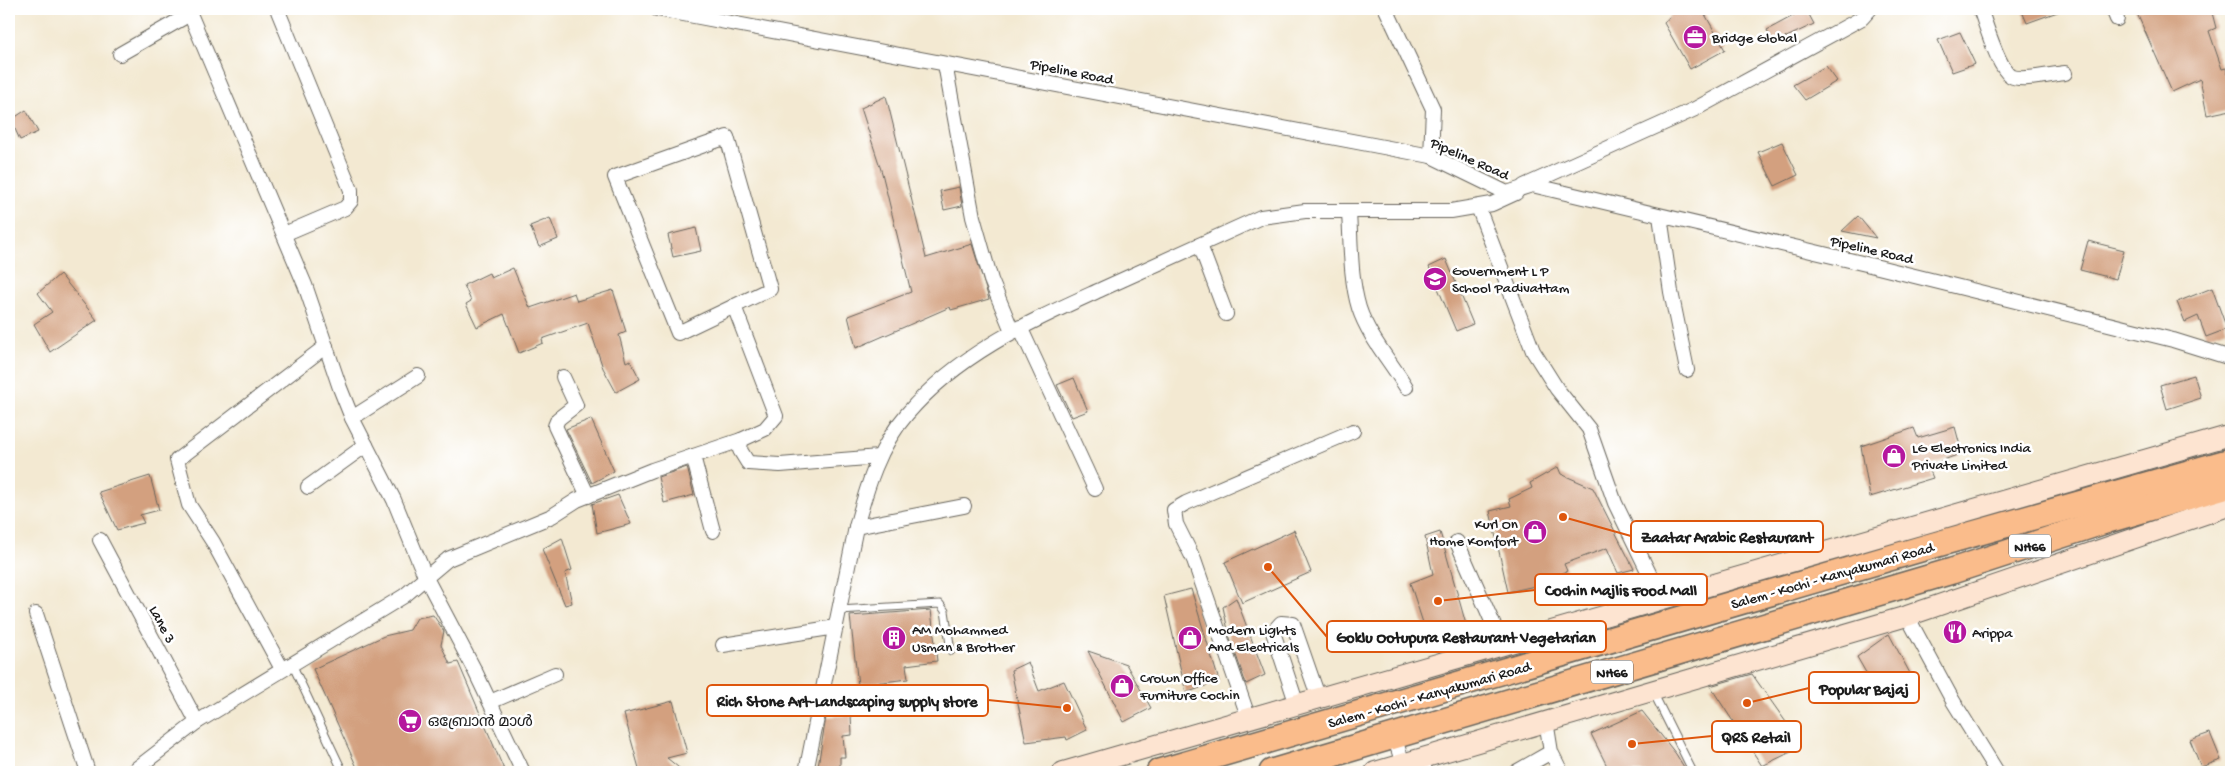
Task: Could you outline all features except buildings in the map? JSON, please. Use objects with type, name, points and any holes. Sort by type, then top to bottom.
[{"type":"highway","name":"Salem - Kochi - Kanyakumari Road","points":[[1272,772],[1952,571],[2231,461]]},
{"type":"highway","name":"Salem - Kochi - Kanyakumari Road","points":[[1159,772],[1958,539],[2231,484]]},
{"type":"street","name":"Pipeline Road","points":[[657,9],[1431,156],[1507,194],[1532,185],[1866,264],[2173,340],[2231,358]]},
{"type":"street","points":[[1386,9],[1433,110],[1431,156]]},
{"type":"street","points":[[1507,194],[1695,109],[1862,18],[1870,9]]},
{"type":"street","points":[[1980,9],[2003,68],[2011,76],[2023,78],[2065,73]]},
{"type":"street","points":[[278,11],[351,190],[351,201],[345,208],[284,234]]},
{"type":"street","points":[[120,54],[189,12],[305,284],[352,418],[394,500],[425,576],[490,702],[523,772]]},
{"type":"street","points":[[945,64],[973,217],[991,280],[1095,489]]},
{"type":"street","points":[[727,137],[770,289],[734,306],[678,333],[615,177],[727,137]]},
{"type":"street","points":[[806,772],[856,526],[866,490],[879,457],[906,414],[958,365],[1016,329],[1260,217],[1305,211],[1452,211],[1478,208],[1532,185]]},
{"type":"street","points":[[1478,208],[1533,351],[1557,389],[1589,429],[1615,503],[1662,600]]},
{"type":"street","points":[[1349,212],[1353,270],[1359,308],[1406,386]]},
{"type":"street","points":[[1660,216],[1670,292],[1687,370]]},
{"type":"street","points":[[1200,245],[1226,314]]},
{"type":"street","points":[[132,772],[197,722],[241,697],[287,666],[404,596],[425,576],[448,559],[552,516],[588,496],[741,440],[765,428],[776,416],[734,306]]},
{"type":"street","points":[[287,666],[189,505],[177,460],[326,346]]},
{"type":"street","points":[[352,418],[418,376]]},
{"type":"street","points":[[564,377],[576,405],[558,419],[555,426],[588,496]]},
{"type":"street","points":[[1249,720],[1194,560],[1176,524],[1174,510],[1186,502],[1353,431]]},
{"type":"street","points":[[1063,772],[1249,720],[1502,644],[1662,600],[2231,435]]},
{"type":"street","points":[[741,440],[740,450],[748,463],[780,465],[879,457]]},
{"type":"street","points":[[308,487],[366,445]]},
{"type":"street","points":[[693,456],[713,531]]},
{"type":"street","points":[[1375,772],[1403,764],[1426,765],[1546,720],[1907,616],[2231,505]]},
{"type":"street","points":[[856,526],[964,506]]},
{"type":"street","points":[[1949,516],[1958,539]]},
{"type":"street","name":"Lane 3","points":[[100,540],[197,722]]},
{"type":"street","points":[[1457,542],[1502,644]]},
{"type":"street","points":[[1952,571],[1970,596]]},
{"type":"street","points":[[36,614],[88,772]]},
{"type":"street","points":[[1907,616],[1952,702],[1997,772]]},
{"type":"street","points":[[1297,705],[1273,632],[1281,623],[1293,624],[1319,698]]},
{"type":"street","points":[[724,645],[836,627]]},
{"type":"street","points":[[490,702],[555,674]]},
{"type":"street","points":[[1546,720],[1551,752],[1561,772]]},
{"type":"street","points":[[1219,728],[1226,754]]},
{"type":"street","points":[[1394,736],[1403,764]]},
{"type":"street","points":[[1516,772],[1551,752]]},
{"type":"lane","points":[[839,610],[940,604],[945,611],[951,651]]},
{"type":"lane","points":[[287,666],[343,772]]},
{"type":"lane","points":[[1652,690],[1693,772]]},
{"type":"place","name":"Bridge Global","points":[[1695,37]]},
{"type":"place","name":"Government L P School Padivattam","points":[[1435,279]]},
{"type":"place","name":"LG Electronics India Private Limited","points":[[1894,456]]},
{"type":"place","name":"Zaatar Arabic Restaurant","points":[[1563,517]]},
{"type":"place","name":"Kurl On Home Komfort","points":[[1535,532]]},
{"type":"place","name":"Goklu Ootupura Restaurant Vegetarian","points":[[1268,567]]},
{"type":"place","name":"Cochin Majlis Food Mall","points":[[1438,601]]},
{"type":"place","name":"Arippa","points":[[1955,632]]},
{"type":"place","name":"AM Mohammed Usman & Brother","points":[[894,638]]},
{"type":"place","name":"Modern Lights And Electricals","points":[[1190,638]]},
{"type":"place","name":"Crown Office Furniture Cochin","points":[[1122,686]]},
{"type":"place","name":"Popular Bajaj","points":[[1747,703]]},
{"type":"place","name":"Rich Stone Art-Landscaping supply store","points":[[1067,708]]},
{"type":"place","name":"ഒബ്രോൻ മാൾ","points":[[410,721]]},
{"type":"place","name":"QRS Retail","points":[[1632,744]]}]
